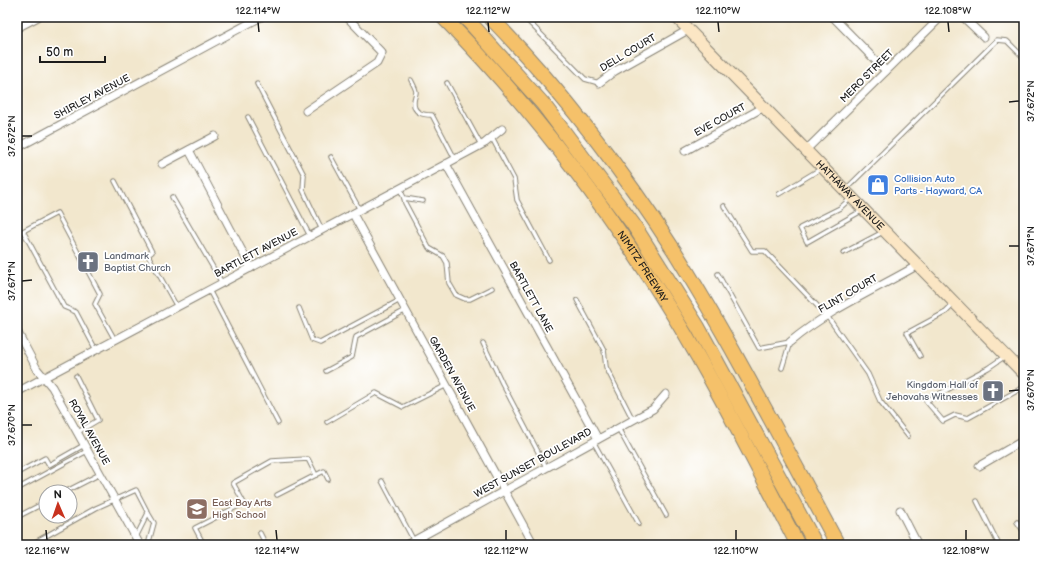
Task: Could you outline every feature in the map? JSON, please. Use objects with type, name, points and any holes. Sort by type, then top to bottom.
[{"type":"highway","name":"NIMITZ FREEWAY","points":[[443,17],[505,83],[542,126],[615,224],[646,271],[698,358],[798,545]]},
{"type":"highway","points":[[465,17],[543,104],[633,224],[698,327],[816,545]]},
{"type":"highway","points":[[490,17],[569,108],[640,200],[675,252],[704,300],[838,545]]},
{"type":"highway","points":[[783,443],[849,545]]},
{"type":"street","points":[[17,28],[38,17]]},
{"type":"street","name":"SHIRLEY AVENUE","points":[[17,148],[261,17]]},
{"type":"street","points":[[306,111],[377,63],[382,53],[347,17]]},
{"type":"street","name":"HATHAWAY AVENUE","points":[[676,17],[1024,374]]},
{"type":"street","points":[[833,17],[886,71]]},
{"type":"street","name":"MERO STREET","points":[[806,150],[941,17]]},
{"type":"street","points":[[963,17],[984,37]]},
{"type":"street","name":"DELL COURT","points":[[599,83],[615,71],[688,30]]},
{"type":"street","name":"EVE COURT","points":[[684,151],[764,107]]},
{"type":"street","name":"BARTLETT AVENUE","points":[[17,392],[400,189],[481,145],[502,129]]},
{"type":"street","points":[[162,164],[215,136]]},
{"type":"street","points":[[189,150],[251,268]]},
{"type":"street","name":"BARTLETT LANE","points":[[446,164],[595,440]]},
{"type":"street","name":"GARDEN AVENUE","points":[[356,212],[400,300],[534,545]]},
{"type":"street","name":"FLINT COURT","points":[[790,342],[803,331],[827,316],[918,265]]},
{"type":"street","name":"ROYAL AVENUE","points":[[17,331],[37,369],[52,387],[78,432],[140,545]]},
{"type":"street","name":"WEST SUNSET BOULEVARD","points":[[406,545],[653,409],[666,394]]},
{"type":"street","points":[[979,466],[1024,440]]},
{"type":"street","points":[[900,510],[918,545]]},
{"type":"lane","points":[[524,17],[585,79],[599,83]]},
{"type":"lane","points":[[864,210],[807,242],[800,228],[840,208],[848,194],[997,40],[1007,41],[1024,58]]},
{"type":"lane","points":[[411,80],[416,92],[413,102],[418,112],[422,115],[432,115],[455,159]]},
{"type":"lane","points":[[447,82],[481,145]]},
{"type":"lane","points":[[256,84],[304,175],[304,190],[322,230]]},
{"type":"lane","points":[[248,117],[310,236]]},
{"type":"lane","points":[[492,137],[514,179],[517,200],[549,260]]},
{"type":"lane","points":[[331,157],[356,212]]},
{"type":"lane","points":[[779,194],[822,167]]},
{"type":"lane","points":[[114,181],[152,252],[148,255],[177,307]]},
{"type":"lane","points":[[400,189],[405,203],[429,248],[442,256],[447,263],[449,283],[456,295],[465,299],[492,288]]},
{"type":"lane","points":[[172,197],[222,283]]},
{"type":"lane","points":[[404,198],[423,201]]},
{"type":"lane","points":[[724,206],[752,251],[765,251],[827,316],[868,374],[880,401],[908,436]]},
{"type":"lane","points":[[96,350],[76,312],[64,307],[23,231],[56,213],[100,294],[95,304],[115,340]]},
{"type":"lane","points":[[843,253],[884,231]]},
{"type":"lane","points":[[718,274],[760,348],[790,342],[782,368]]},
{"type":"lane","points":[[209,290],[278,423]]},
{"type":"lane","points":[[299,308],[312,340],[320,343],[400,300]]},
{"type":"lane","points":[[577,300],[604,350],[606,367],[633,420]]},
{"type":"lane","points":[[920,356],[907,333],[946,312],[955,303]]},
{"type":"lane","points":[[326,371],[352,357],[356,337],[406,310]]},
{"type":"lane","points":[[483,343],[546,467]]},
{"type":"lane","points":[[1006,356],[988,368],[926,401],[943,421],[955,415],[968,418],[1024,387]]},
{"type":"lane","points":[[76,376],[98,420],[78,432]]},
{"type":"lane","points":[[326,422],[376,393],[403,407],[447,385]]},
{"type":"lane","points":[[618,428],[666,516]]},
{"type":"lane","points":[[595,440],[639,524]]},
{"type":"lane","points":[[20,472],[45,458],[49,465],[86,447]]},
{"type":"lane","points":[[17,489],[86,447]]},
{"type":"lane","points":[[204,545],[195,528],[244,503],[232,483],[272,460],[308,459],[316,475]]},
{"type":"lane","points":[[277,495],[324,471],[328,479]]},
{"type":"lane","points":[[78,485],[101,473]]},
{"type":"lane","points":[[382,481],[414,541]]},
{"type":"lane","points":[[30,545],[115,499],[136,490],[154,523],[148,545]]},
{"type":"lane","points":[[977,501],[999,545]]},
{"type":"lane","points":[[17,517],[38,506]]},
{"type":"lane","points":[[136,537],[148,513]]},
{"type":"lane","points":[[1017,522],[1024,532]]},
{"type":"lane","points":[[260,532],[266,545]]},
{"type":"place","name":"Collision Auto Parts - Hayward, CA","points":[[878,185]]},
{"type":"place","name":"Landmark Baptist Church","points":[[88,262]]},
{"type":"place","name":"Kingdom Hall of Jehovahs Witnesses","points":[[993,391]]},
{"type":"place","name":"East Bay Arts High School","points":[[197,509]]}]
